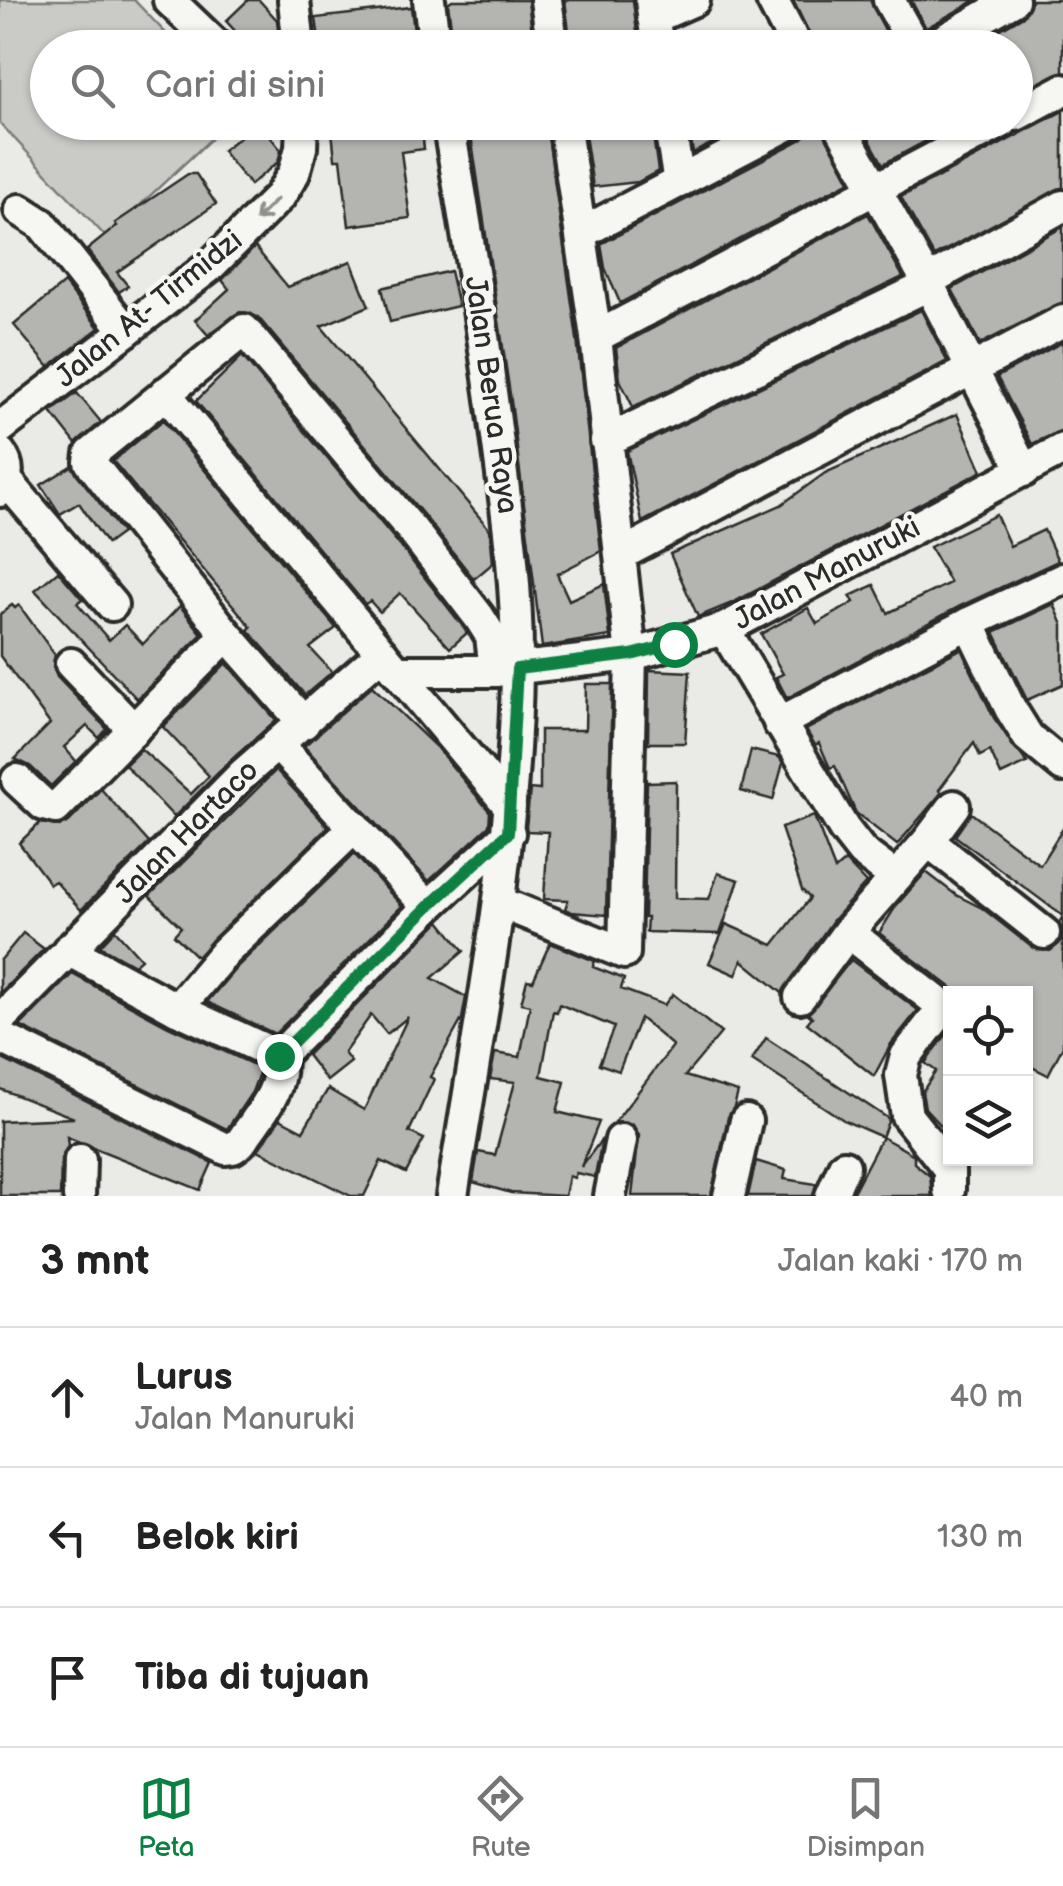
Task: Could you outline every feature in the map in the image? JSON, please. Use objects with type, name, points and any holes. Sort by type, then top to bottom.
[{"type":"street","points":[[169,0],[201,30]]},
{"type":"street","points":[[294,0],[297,30]]},
{"type":"street","points":[[429,0],[433,30]]},
{"type":"street","points":[[546,0],[550,30]]},
{"type":"street","points":[[654,22],[694,0]]},
{"type":"street","points":[[772,0],[788,30]]},
{"type":"street","points":[[889,0],[906,30]]},
{"type":"street","points":[[960,30],[1009,1]]},
{"type":"street","points":[[1033,106],[1063,90]]},
{"type":"street","name":"Jalan At- Tirmidzi","points":[[0,428],[210,266],[280,196],[294,172],[301,140]]},
{"type":"street","name":"Jalan Berua Raya","points":[[451,140],[477,282],[510,536],[506,670]]},
{"type":"street","points":[[502,903],[624,953],[631,655],[596,337],[567,140]]},
{"type":"street","points":[[672,140],[679,182]]},
{"type":"street","points":[[580,233],[759,140]]},
{"type":"street","points":[[848,140],[973,370],[1050,464]]},
{"type":"street","points":[[596,337],[968,140]]},
{"type":"street","points":[[606,441],[928,284],[1063,206]]},
{"type":"street","points":[[20,210],[51,234],[126,331]]},
{"type":"street","points":[[622,554],[1063,321]]},
{"type":"street","points":[[304,723],[227,636],[90,462],[90,454],[241,331],[249,332],[412,530],[479,618],[506,670],[509,820],[502,903],[452,1196]]},
{"type":"street","points":[[165,393],[390,662],[509,820]]},
{"type":"street","name":"Jalan Manuruki","points":[[506,670],[631,655],[724,629],[1050,464]]},
{"type":"street","points":[[2,475],[112,605]]},
{"type":"street","points":[[779,723],[968,622],[1063,578]]},
{"type":"street","points":[[968,622],[1028,737],[1063,766]]},
{"type":"street","points":[[724,629],[844,829],[862,852],[894,876]]},
{"type":"street","points":[[17,780],[44,805],[56,808],[227,636]]},
{"type":"street","points":[[390,662],[506,670]]},
{"type":"street","name":"Jalan Hartaco","points":[[0,1020],[243,774],[304,723],[390,662]]},
{"type":"street","points":[[71,664],[134,730]]},
{"type":"street","points":[[278,746],[428,907]]},
{"type":"street","points":[[800,996],[848,932],[954,806]]},
{"type":"street","points":[[279,1056],[509,820]]},
{"type":"street","points":[[177,1009],[225,952],[354,828]]},
{"type":"street","points":[[928,841],[1044,933]]},
{"type":"street","points":[[848,932],[943,1007]]},
{"type":"street","points":[[68,950],[177,1009],[279,1056]]},
{"type":"street","points":[[943,1014],[906,1056],[901,1074],[907,1116],[949,1169],[949,1190]]},
{"type":"street","points":[[0,1037],[226,1149],[241,1142],[278,1086],[279,1056]]},
{"type":"street","points":[[729,1196],[746,1121]]},
{"type":"street","points":[[610,1196],[621,1140]]},
{"type":"street","points":[[79,1196],[80,1160]]},
{"type":"street","points":[[831,1196],[844,1166]]},
{"type":"shaded area","points":[[0,0],[134,0],[163,30],[30,30],[30,140],[210,140],[106,237],[0,123]]},
{"type":"building","points":[[248,0],[259,0],[277,20],[278,30],[234,30],[226,21]]},
{"type":"building","points":[[528,0],[532,30],[451,30],[448,3]]},
{"type":"building","points":[[565,0],[633,0],[637,30],[569,30]]},
{"type":"building","points":[[793,0],[870,0],[885,30],[807,30]]},
{"type":"building","points":[[911,0],[976,0],[926,28]]},
{"type":"building","points":[[1032,0],[1063,0],[1063,71],[1033,86],[1033,30],[999,30],[1023,16]]},
{"type":"building","points":[[411,7],[414,30],[318,30],[316,18]]},
{"type":"building","points":[[1063,111],[1063,187],[934,256],[901,197],[1008,140],[1033,140],[1033,127]]},
{"type":"building","points":[[236,140],[273,140],[281,150],[278,162],[250,185],[222,151]]},
{"type":"building","points":[[333,140],[423,140],[424,149],[401,152],[410,218],[349,226],[341,159],[335,159]]},
{"type":"building","points":[[472,140],[549,140],[577,339],[601,551],[557,574],[569,600],[604,584],[610,636],[542,647],[511,401]]},
{"type":"building","points":[[586,140],[654,140],[658,171],[638,182],[593,187]]},
{"type":"building","points":[[691,140],[718,140],[693,153]]},
{"type":"building","points":[[800,140],[828,140],[850,181],[620,303],[605,268],[601,244]]},
{"type":"building","points":[[870,140],[928,140],[883,164]]},
{"type":"building","points":[[188,174],[196,174],[216,204],[117,272],[128,286],[119,292],[87,250],[117,226],[115,223]]},
{"type":"building","points":[[868,214],[903,277],[633,407],[620,380],[616,348]]},
{"type":"building","points":[[1063,227],[1063,302],[980,344],[952,289]]},
{"type":"building","points":[[255,247],[288,287],[351,261],[369,306],[321,326],[490,530],[493,563],[474,579],[258,317],[240,312],[208,335],[195,320],[229,289],[222,280]]},
{"type":"building","points":[[450,271],[458,306],[390,322],[382,288]]},
{"type":"building","points":[[64,283],[99,328],[49,367],[14,325]]},
{"type":"building","points":[[921,310],[947,361],[642,522],[627,451]]},
{"type":"building","points":[[1063,342],[1063,430],[1032,444],[997,377]]},
{"type":"building","points":[[242,356],[464,628],[467,633],[450,648],[400,593],[380,612],[370,601],[365,604],[196,401]]},
{"type":"building","points":[[77,393],[101,422],[76,444],[51,412]]},
{"type":"building","points":[[957,414],[982,471],[732,603],[698,617],[670,554],[781,505],[825,473]]},
{"type":"building","points":[[163,420],[336,628],[310,648],[332,672],[305,695],[113,461]]},
{"type":"building","points":[[72,466],[122,533],[107,544],[79,503],[60,514],[41,485]]},
{"type":"building","points":[[996,515],[1010,546],[1044,530],[1058,561],[960,606],[787,698],[776,677],[783,674],[761,634],[808,608],[817,624],[854,602],[850,596],[874,585],[888,613],[950,583],[930,547]]},
{"type":"building","points":[[58,571],[82,599],[77,603],[109,640],[125,625],[143,644],[180,606],[202,634],[137,699],[35,590]]},
{"type":"building","points":[[1054,604],[1063,625],[1063,684],[1027,700],[994,632]]},
{"type":"building","points":[[19,605],[55,655],[53,667],[57,677],[107,729],[99,738],[87,726],[64,747],[76,761],[51,786],[30,766],[15,759],[50,724],[0,656],[0,614]]},
{"type":"building","points":[[961,649],[994,718],[1027,763],[1001,775],[990,751],[980,756],[974,743],[939,790],[942,792],[897,845],[856,813],[835,766],[830,768],[819,743],[815,745],[806,730]]},
{"type":"building","points":[[226,663],[276,720],[174,817],[125,765],[141,749],[191,794],[209,776],[163,727]]},
{"type":"building","points":[[649,670],[690,672],[685,743],[648,743]]},
{"type":"building","points":[[586,684],[612,684],[606,915],[572,912],[565,909],[568,900],[544,899],[548,832],[527,831],[526,827],[530,789],[540,790],[540,730],[585,730]]},
{"type":"building","points":[[372,686],[436,747],[490,812],[489,826],[429,881],[304,746]]},
{"type":"building","points":[[751,750],[779,757],[783,763],[773,800],[741,791]]},
{"type":"building","points":[[276,770],[328,827],[197,957],[174,935],[181,927],[149,896]]},
{"type":"building","points":[[676,781],[675,898],[709,899],[718,873],[739,880],[720,934],[646,932],[647,782]]},
{"type":"building","points":[[101,789],[149,843],[81,910],[55,881],[50,884],[19,843],[40,823],[60,826],[69,822]]},
{"type":"building","points":[[971,813],[1040,865],[1063,828],[1063,916],[955,836]]},
{"type":"building","points":[[814,816],[835,870],[845,861],[866,883],[833,920],[782,993],[742,960],[736,975],[709,963],[726,924],[773,945],[810,898],[802,890],[781,828]]},
{"type":"building","points":[[354,854],[402,906],[275,1034],[207,1002],[239,965]]},
{"type":"building","points":[[926,872],[956,895],[982,908],[1033,948],[1050,951],[1063,935],[1063,1046],[1048,1075],[1033,1068],[1033,986],[949,986],[879,933],[896,906]]},
{"type":"building","points":[[440,921],[464,951],[432,978],[466,997],[462,1019],[430,1077],[434,1079],[409,1132],[424,1139],[406,1173],[381,1161],[364,1196],[351,1196],[258,1150],[280,1119],[303,1131],[328,1089],[364,1110],[408,1017],[387,1034],[371,1015],[344,1053],[351,1062],[327,1081],[307,1055]]},
{"type":"building","points":[[115,930],[141,959],[134,965],[100,946]]},
{"type":"building","points":[[23,933],[44,949],[0,993],[0,961]]},
{"type":"building","points":[[550,943],[595,961],[593,967],[624,979],[621,989],[664,1005],[673,994],[721,1033],[685,1076],[738,1092],[728,1117],[711,1196],[632,1196],[639,1135],[633,1125],[615,1122],[673,1046],[640,1018],[619,1071],[599,1064],[614,1027],[559,1004],[557,1012],[553,1011],[541,1076],[565,1082],[557,1112],[599,1122],[581,1167],[602,1139],[595,1177],[576,1173],[574,1178],[569,1176],[565,1196],[511,1193],[473,1182],[478,1152],[495,1155],[515,1082],[490,1079],[495,1053],[520,1057],[530,1005],[521,1003],[527,980],[533,981]]},
{"type":"building","points":[[851,960],[918,1010],[891,1044],[874,1076],[807,1023],[812,1017],[808,1014]]},
{"type":"building","points":[[72,974],[168,1026],[261,1068],[252,1092],[227,1129],[20,1026]]},
{"type":"building","points":[[766,1038],[889,1119],[882,1137],[845,1121],[752,1060]]},
{"type":"building","points":[[943,1039],[943,1127],[925,1108],[922,1092],[936,1071],[925,1063]]},
{"type":"building","points":[[0,1058],[212,1163],[200,1190],[67,1137],[68,1146],[61,1159],[60,1196],[0,1196],[0,1121],[74,1118],[0,1089]]},
{"type":"building","points":[[882,1137],[914,1155],[914,1163],[930,1176],[932,1196],[851,1196]]},
{"type":"building","points":[[756,1161],[786,1170],[784,1179],[816,1184],[813,1196],[748,1196]]},
{"type":"route","points":[[279,1056],[508,833],[517,669],[631,655],[674,644]]}]
